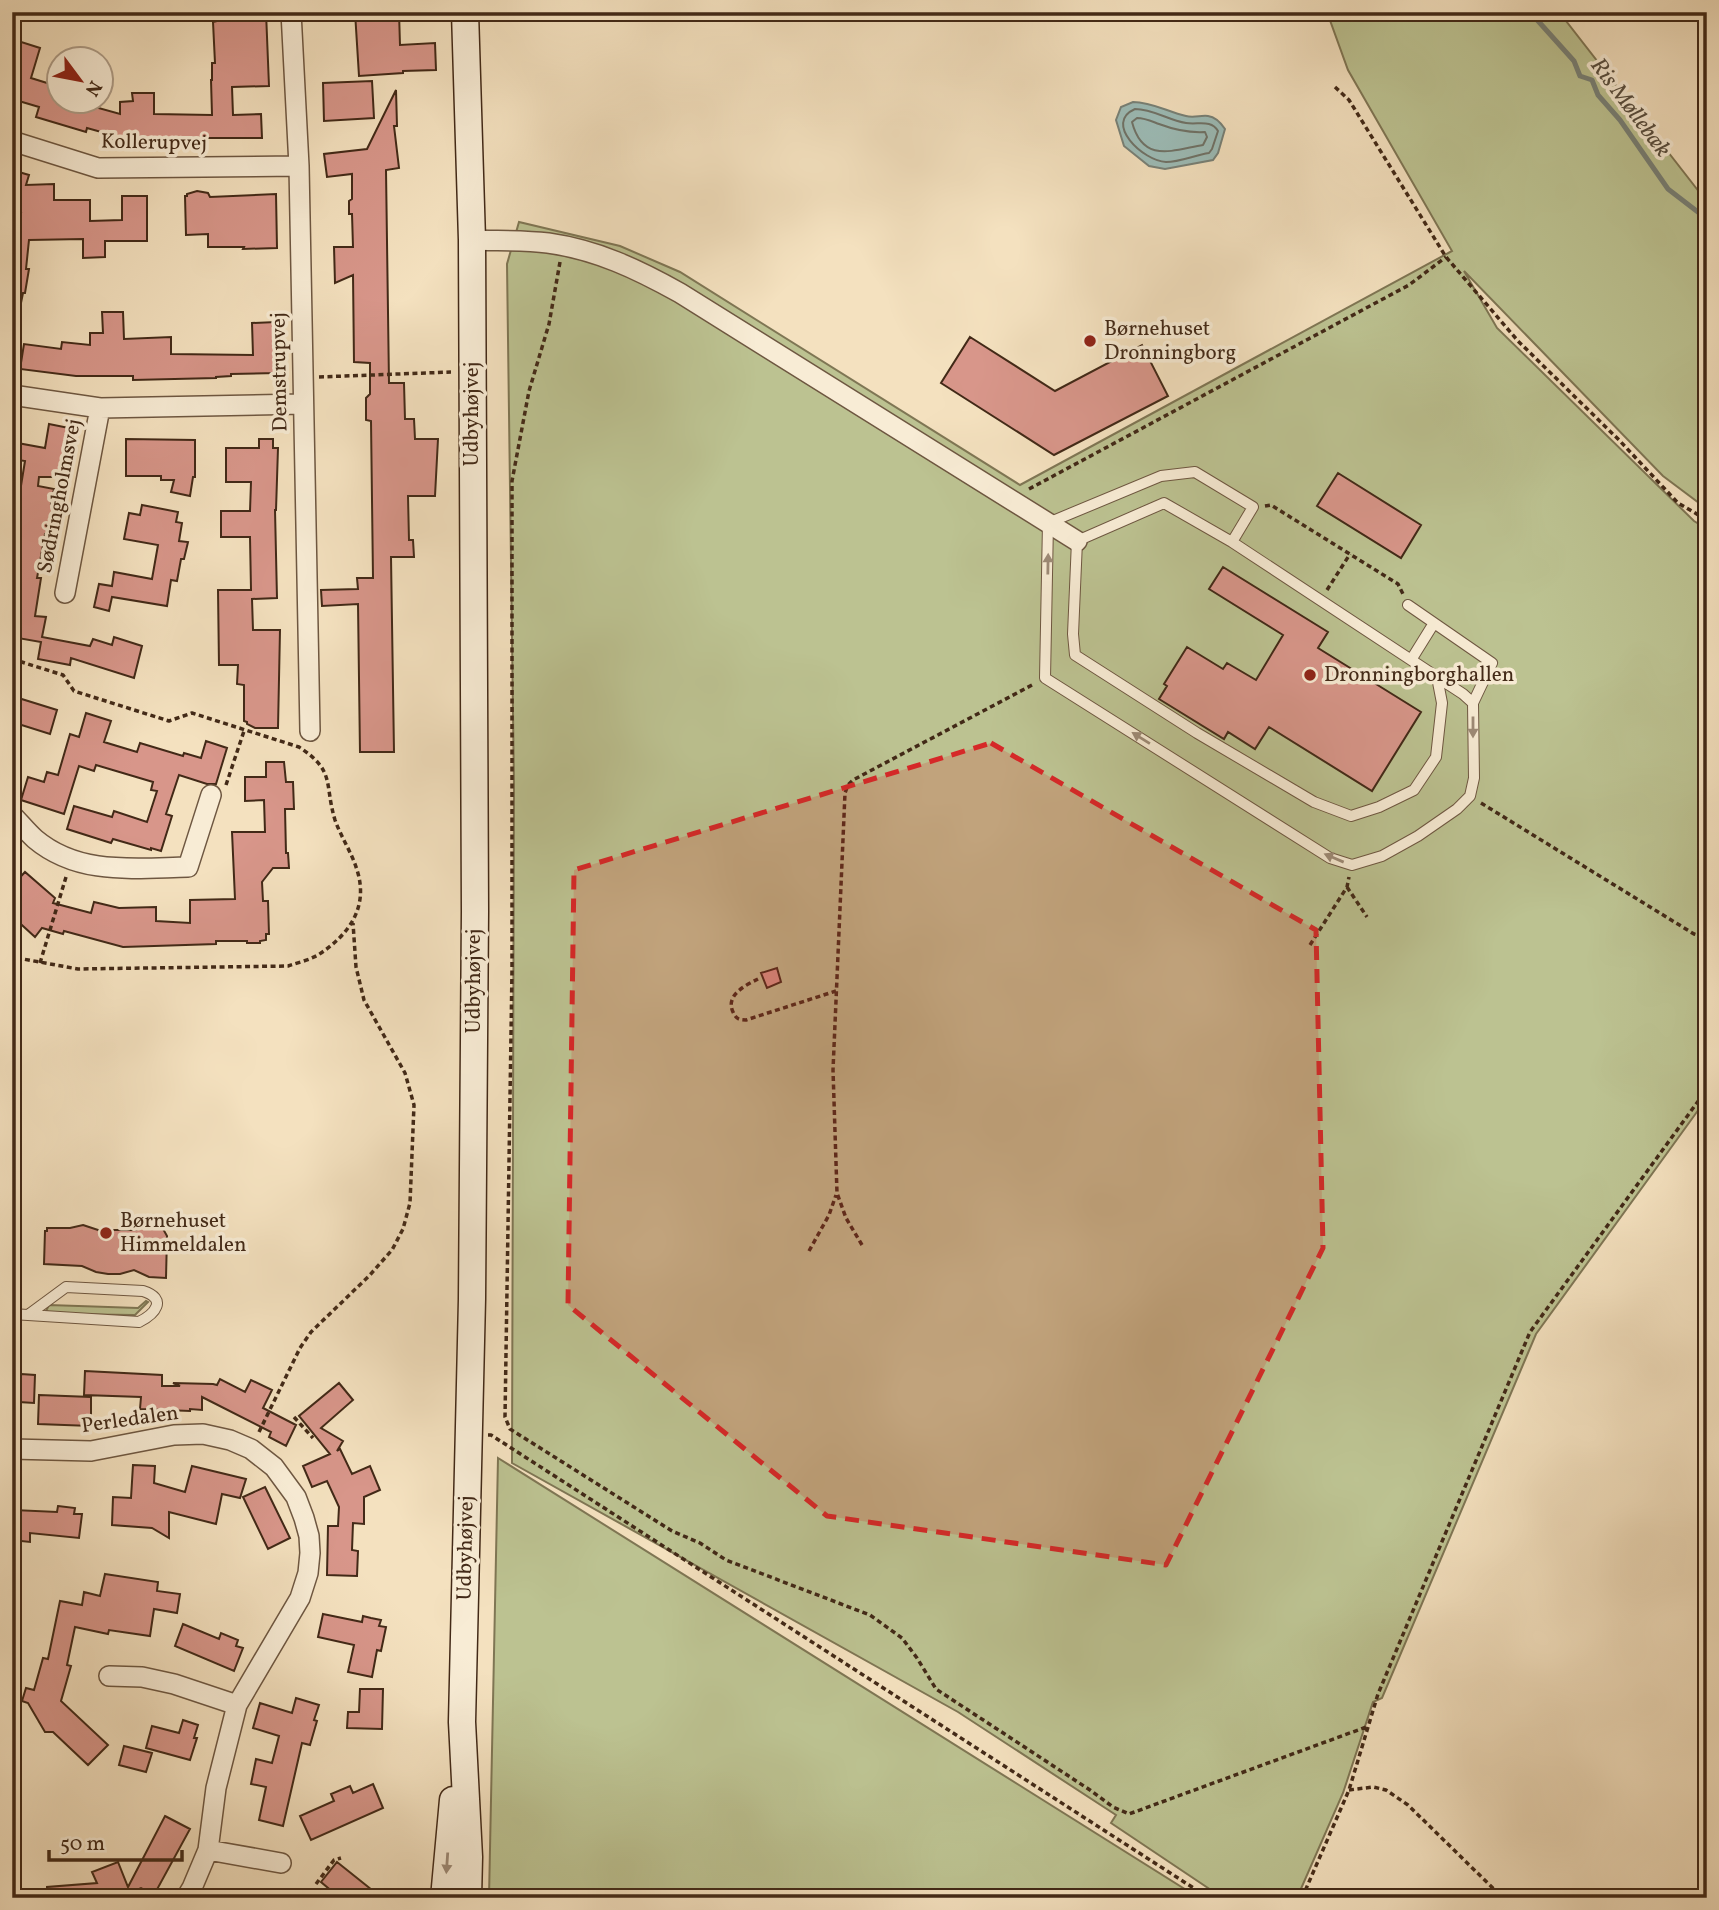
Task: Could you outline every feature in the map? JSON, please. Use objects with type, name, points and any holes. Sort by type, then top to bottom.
[{"type":"street","name":"Demstrupvej","points":[[291,12],[299,166],[310,732]]},
{"type":"street","name":"Udbyhøjvej","points":[[465,12],[471,240],[475,911],[472,1272],[462,1722],[469,1857],[468,1898]]},
{"type":"street","name":"Kollerupvej","points":[[12,141],[98,167],[299,166]]},
{"type":"street","points":[[471,240],[548,243],[600,255],[640,270],[1077,541]]},
{"type":"street","name":"Sødringholmsvej","points":[[12,395],[100,408],[303,404]]},
{"type":"street","name":"Sødringholmsvej","points":[[65,593],[100,408]]},
{"type":"street","points":[[12,815],[37,840],[71,860],[108,869],[188,867],[211,795]]},
{"type":"street","name":"Perledalen","points":[[12,1450],[91,1451],[174,1435],[203,1434],[230,1440],[251,1449],[274,1467],[296,1497],[309,1536],[308,1573],[300,1598],[237,1705],[216,1788],[208,1850],[186,1898]]},
{"type":"street","points":[[110,1676],[142,1677],[174,1684],[237,1705]]},
{"type":"street","name":"Udbyhøjvej","points":[[444,1898],[462,1722]]},
{"type":"street","points":[[208,1850],[281,1863]]},
{"type":"lane","points":[[1232,542],[1253,507],[1195,472],[1161,476],[1048,523],[1045,678],[1329,858],[1352,865],[1382,856],[1418,836],[1457,809],[1470,796],[1474,778],[1473,703],[1492,663],[1408,605]]},
{"type":"lane","points":[[1437,677],[1442,703],[1436,757],[1414,790],[1380,807],[1350,816],[1314,802],[1075,655],[1073,635],[1077,541],[1164,503],[1232,542],[1463,694],[1473,703]]},
{"type":"lane","points":[[1411,660],[1434,623]]},
{"type":"lane","points":[[12,1314],[139,1322],[156,1311],[157,1304],[151,1293],[143,1291],[66,1287],[28,1315]]},
{"type":"path","points":[[1335,87],[1349,100],[1446,257],[1518,341],[1619,440],[1678,503],[1707,520]]},
{"type":"path","points":[[563,247],[549,324],[529,391],[512,481],[512,970],[505,1417],[510,1429],[672,1531],[700,1543],[726,1560],[870,1615],[902,1638],[936,1689],[1113,1807],[1129,1814],[1369,1726]]},
{"type":"path","points":[[1011,499],[1409,285],[1446,257]]},
{"type":"path","points":[[303,377],[472,371]]},
{"type":"path","points":[[1253,507],[1271,505],[1398,584],[1408,605]]},
{"type":"path","points":[[1320,601],[1350,554]]},
{"type":"path","points":[[809,1251],[829,1215],[836,1193],[833,1070],[845,793],[848,785],[1045,678]]},
{"type":"path","points":[[211,795],[223,795],[244,731]]},
{"type":"path","points":[[1470,796],[1694,934],[1707,938]]},
{"type":"path","points":[[40,962],[71,860]]},
{"type":"path","points":[[1310,945],[1347,887],[1352,865]]},
{"type":"path","points":[[1347,887],[1367,917]]},
{"type":"path","points":[[251,1449],[300,1348],[311,1332],[392,1250],[410,1203],[414,1105],[405,1073],[364,1000],[356,967],[353,923]]},
{"type":"path","points":[[758,979],[733,997],[731,1006],[740,1020],[836,991]]},
{"type":"path","points":[[1301,1898],[1349,1790],[1378,1694],[1530,1332],[1707,1089]]},
{"type":"path","points":[[836,1193],[846,1218],[862,1245]]},
{"type":"path","points":[[295,1417],[313,1438]]},
{"type":"path","points":[[469,1436],[491,1435],[1209,1898]]},
{"type":"path","points":[[1349,1790],[1373,1787],[1386,1790],[1408,1805],[1503,1898]]},
{"type":"path","points":[[316,1884],[334,1860],[341,1858]]},
{"type":"highlighted area","points":[[991,743],[1316,930],[1323,1248],[1166,1565],[827,1516],[568,1305],[574,870]]},
{"type":"green space","points":[[1327,12],[1559,12],[1707,202],[1707,509],[1663,476],[1464,271],[1497,328],[1694,521],[1707,529],[1707,1098],[1536,1334],[1382,1698],[1373,1702],[1343,1793],[1296,1898],[1223,1898],[1111,1823],[1116,1815],[958,1712],[512,1463],[514,786],[507,264],[519,222],[620,246],[680,272],[1020,485],[1452,251],[1348,70]]},
{"type":"green space","points":[[148,1302],[135,1315],[54,1314],[46,1311],[49,1305],[138,1308]]},
{"type":"green space","points":[[498,1458],[1199,1898],[489,1898]]},
{"type":"water","points":[[1133,102],[1186,116],[1208,116],[1216,119],[1225,129],[1218,153],[1213,160],[1165,169],[1149,166],[1124,146],[1116,120],[1121,107]]},
{"type":"building","points":[[266,12],[269,86],[232,87],[233,115],[261,114],[262,138],[112,140],[112,135],[87,128],[86,132],[36,117],[39,107],[12,99],[12,39],[40,48],[31,78],[46,83],[46,116],[116,116],[116,113],[120,114],[120,102],[133,101],[132,93],[154,93],[154,114],[212,115],[211,80],[212,63],[215,63],[213,22],[233,17],[233,14]]},
{"type":"building","points":[[355,12],[399,12],[400,45],[435,43],[436,70],[359,76]]},
{"type":"building","points":[[372,81],[374,118],[324,121],[323,83]]},
{"type":"building","points":[[396,90],[397,126],[394,126],[399,168],[386,170],[389,383],[404,383],[405,419],[414,419],[415,439],[438,439],[435,496],[408,496],[409,540],[413,540],[414,557],[391,557],[394,752],[360,752],[358,604],[322,606],[321,590],[358,589],[357,578],[373,578],[371,421],[366,420],[366,398],[370,394],[370,363],[354,362],[353,275],[335,283],[334,247],[353,247],[352,214],[349,214],[352,174],[327,177],[324,154],[367,149]]},
{"type":"building","points":[[12,170],[29,175],[26,185],[54,184],[54,200],[90,200],[90,221],[122,220],[122,196],[147,196],[147,241],[105,241],[105,257],[83,258],[83,239],[29,240],[26,269],[29,269],[25,293],[21,303],[12,302],[12,242],[21,213],[18,212],[16,219],[12,218]]},
{"type":"building","points":[[197,191],[208,193],[210,197],[276,194],[277,248],[208,247],[208,234],[186,235],[185,196]]},
{"type":"building","points":[[102,312],[123,312],[124,339],[171,337],[171,354],[253,355],[252,323],[276,322],[277,373],[133,380],[133,376],[76,376],[20,369],[24,344],[61,349],[62,342],[90,345],[90,333],[103,333]]},
{"type":"building","points":[[970,337],[1055,391],[1142,345],[1168,396],[1054,455],[941,383]]},
{"type":"building","points":[[49,424],[69,428],[62,473],[57,472],[56,477],[39,477],[38,486],[54,489],[51,504],[56,505],[49,534],[45,534],[37,578],[41,578],[35,616],[46,617],[42,637],[90,646],[93,639],[112,645],[114,637],[142,646],[134,678],[71,658],[70,665],[38,659],[41,642],[12,637],[12,577],[20,537],[12,535],[12,497],[19,498],[25,461],[12,459],[12,442],[45,448]]},
{"type":"building","points":[[126,439],[195,440],[195,477],[190,496],[171,492],[174,480],[161,480],[161,476],[126,476]]},
{"type":"building","points":[[259,439],[273,439],[273,448],[278,448],[275,510],[277,598],[252,599],[253,630],[280,630],[278,728],[255,728],[244,721],[244,685],[237,684],[238,665],[219,665],[218,590],[251,590],[250,537],[221,537],[221,511],[250,511],[251,482],[226,482],[226,448],[259,448]]},
{"type":"building","points":[[1338,473],[1421,525],[1401,558],[1317,506]]},
{"type":"building","points":[[142,505],[178,512],[176,522],[182,523],[179,541],[188,542],[184,559],[181,559],[177,581],[171,580],[167,606],[112,597],[109,611],[94,607],[99,584],[112,586],[114,572],[152,579],[158,545],[124,539],[129,513],[140,515]]},
{"type":"building","name":"Dronningborghallen","points":[[1223,567],[1328,632],[1318,648],[1421,712],[1372,791],[1269,727],[1255,749],[1228,732],[1224,739],[1159,699],[1167,686],[1164,684],[1187,647],[1223,669],[1227,663],[1256,680],[1283,635],[1209,589]]},
{"type":"building","points":[[12,696],[57,710],[50,734],[12,722]]},
{"type":"building","points":[[86,713],[111,721],[104,742],[137,752],[140,743],[183,756],[184,753],[201,758],[206,741],[227,748],[216,784],[207,784],[179,775],[166,814],[172,816],[161,851],[113,839],[111,843],[67,829],[74,806],[112,817],[114,811],[147,822],[157,791],[151,790],[153,782],[96,765],[94,771],[79,766],[64,814],[21,800],[28,777],[44,782],[47,772],[58,775],[70,734],[79,737]]},
{"type":"building","points":[[266,762],[284,762],[286,782],[293,782],[294,809],[285,809],[289,868],[273,868],[262,882],[263,901],[268,901],[269,934],[266,934],[266,940],[260,943],[216,941],[216,944],[123,947],[64,931],[63,934],[42,928],[35,937],[12,916],[12,886],[25,872],[55,898],[53,903],[91,913],[94,902],[119,908],[156,907],[156,921],[190,923],[190,900],[235,899],[232,832],[265,832],[264,800],[245,801],[245,777],[266,777]]},
{"type":"building","points":[[777,968],[781,982],[767,988],[761,973]]},
{"type":"building","points":[[83,1225],[98,1230],[135,1230],[156,1225],[162,1227],[167,1236],[166,1278],[149,1277],[134,1270],[108,1274],[82,1266],[44,1264],[47,1228]]},
{"type":"building","points":[[85,1371],[162,1375],[162,1386],[180,1386],[173,1383],[217,1385],[220,1379],[245,1392],[251,1380],[272,1390],[263,1408],[296,1425],[286,1446],[269,1437],[271,1432],[202,1397],[202,1410],[190,1411],[140,1409],[141,1397],[84,1395]]},
{"type":"building","points":[[21,1374],[35,1375],[34,1403],[19,1402]]},
{"type":"building","points":[[339,1383],[353,1400],[321,1428],[343,1441],[337,1451],[340,1449],[352,1474],[370,1466],[380,1490],[364,1497],[364,1524],[353,1523],[352,1550],[358,1551],[357,1576],[327,1575],[328,1526],[338,1526],[339,1507],[327,1481],[312,1487],[303,1466],[330,1454],[299,1416]]},
{"type":"building","points":[[39,1395],[91,1397],[91,1426],[38,1424]]},
{"type":"building","points":[[133,1465],[155,1466],[154,1483],[185,1492],[192,1466],[246,1479],[240,1498],[222,1494],[216,1524],[169,1512],[169,1538],[152,1528],[112,1525],[113,1497],[131,1498]]},
{"type":"building","points":[[265,1487],[290,1538],[268,1549],[243,1497]]},
{"type":"building","points":[[58,1506],[75,1508],[74,1514],[82,1514],[79,1538],[30,1533],[30,1542],[12,1540],[14,1510],[57,1512]]},
{"type":"building","points":[[105,1574],[158,1582],[157,1591],[180,1594],[177,1613],[154,1609],[150,1636],[109,1630],[108,1634],[75,1627],[67,1665],[71,1666],[61,1701],[108,1745],[88,1765],[53,1732],[45,1732],[28,1703],[22,1701],[26,1688],[34,1690],[43,1658],[48,1659],[60,1601],[82,1605],[84,1592],[100,1596]]},
{"type":"building","points":[[323,1614],[362,1622],[363,1616],[381,1620],[379,1626],[386,1627],[381,1651],[377,1650],[372,1677],[348,1672],[354,1645],[318,1637]]},
{"type":"building","points":[[183,1624],[219,1639],[221,1633],[238,1640],[236,1646],[243,1648],[234,1671],[175,1646]]},
{"type":"building","points":[[360,1689],[383,1689],[382,1729],[347,1728],[348,1712],[359,1712]]},
{"type":"building","points":[[296,1698],[319,1705],[310,1745],[302,1743],[283,1826],[259,1820],[266,1787],[251,1784],[256,1759],[272,1763],[279,1736],[253,1728],[260,1703],[292,1713]]},
{"type":"building","points":[[183,1720],[198,1725],[190,1760],[146,1748],[152,1726],[179,1733]]},
{"type":"building","points":[[124,1746],[152,1753],[146,1772],[119,1765]]},
{"type":"building","points":[[373,1784],[383,1808],[311,1840],[300,1816],[334,1801],[331,1794],[350,1786],[353,1793]]},
{"type":"building","points":[[165,1816],[190,1829],[154,1895],[141,1888],[118,1898],[47,1898],[47,1887],[97,1883],[92,1872],[118,1862],[128,1887]]},
{"type":"building","points":[[337,1862],[382,1898],[340,1898],[321,1882]]},
{"type":"waterway","name":"Ris Møllebæk","points":[[1530,12],[1574,61],[1580,76],[1592,80],[1598,95],[1620,120],[1668,189],[1707,219]]},
{"type":"place","name":"Børnehuset Dronningborg","points":[[1090,341]]},
{"type":"place","name":"Dronningborghallen","points":[[1310,675]]},
{"type":"place","name":"Børnehuset Himmeldalen","points":[[106,1233]]}]
